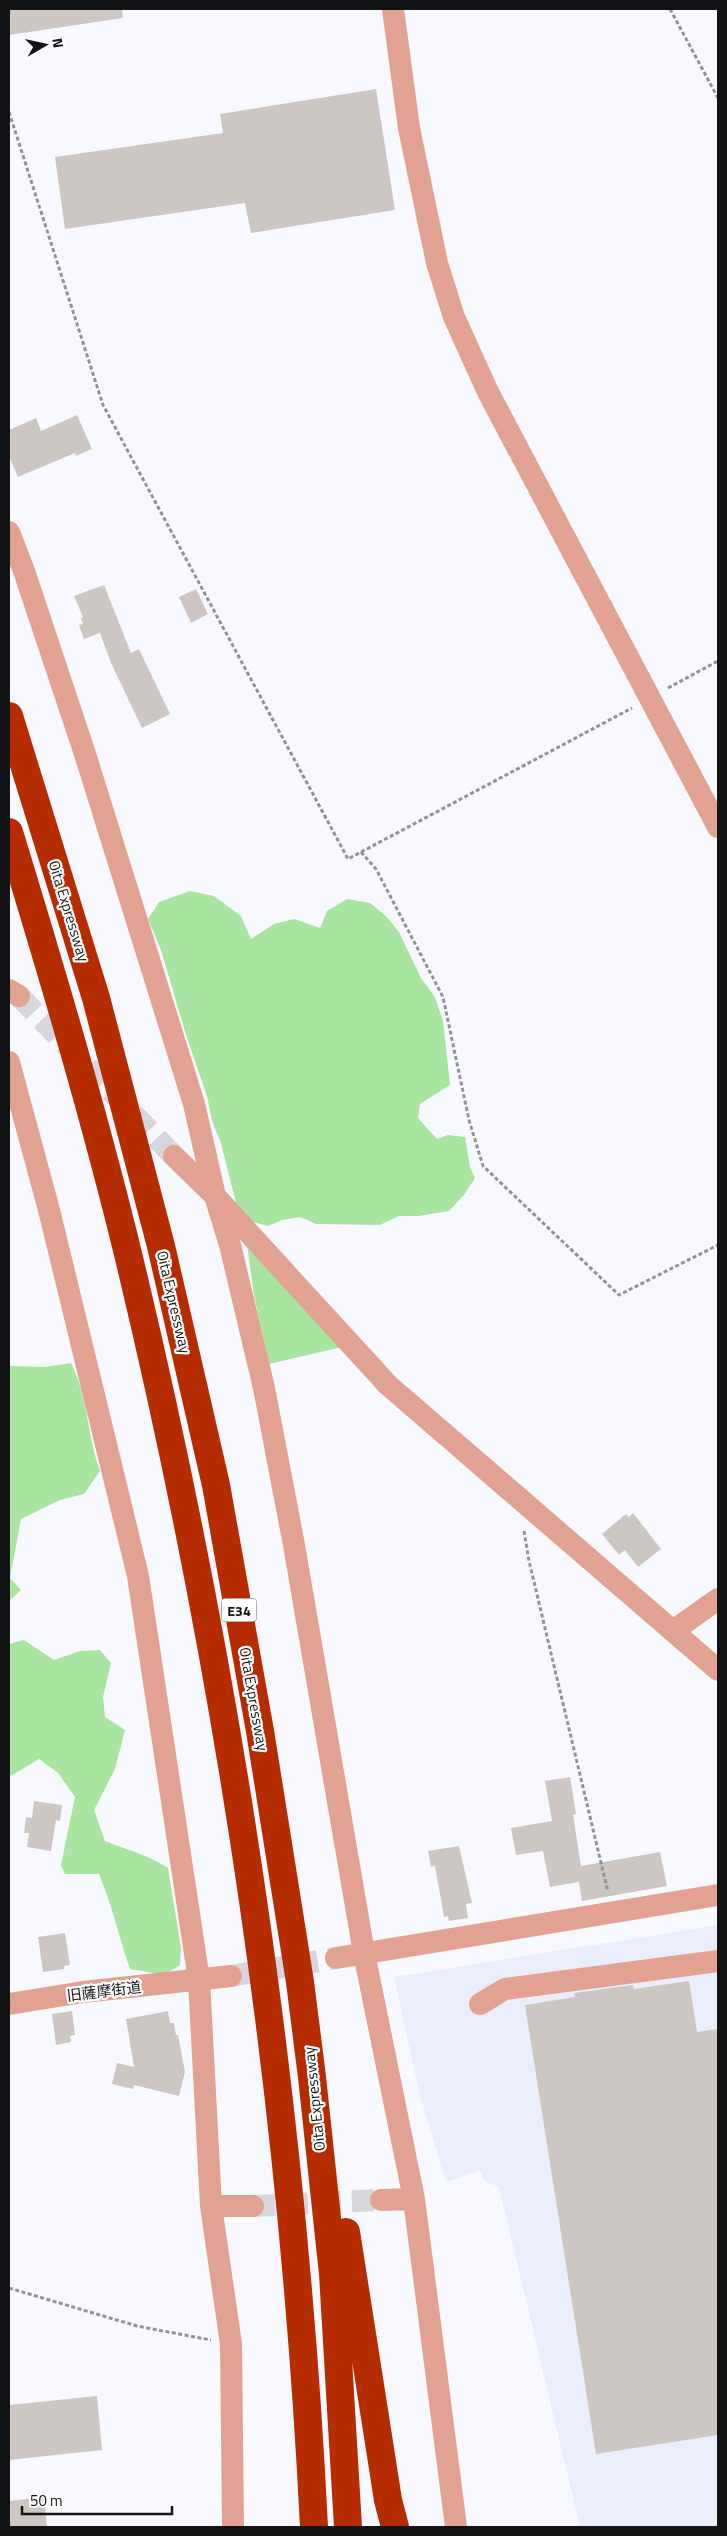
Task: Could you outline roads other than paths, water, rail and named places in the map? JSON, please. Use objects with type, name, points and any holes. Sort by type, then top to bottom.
[{"type":"highway","name":"Oita Expressway","points":[[9,716],[96,998],[164,1256],[216,1485],[260,1731],[300,1982],[333,2274],[348,2527]]},
{"type":"highway","name":"E34","points":[[9,832],[62,1006],[128,1256],[181,1492],[227,1738],[277,2080],[298,2282],[314,2527]]},
{"type":"highway","points":[[300,1982],[335,2156],[388,2500],[395,2527]]},
{"type":"street","points":[[392,9],[409,128],[437,263],[454,317],[488,392],[718,827]]},
{"type":"street","points":[[9,532],[28,580],[144,941],[194,1104],[214,1196],[230,1245],[264,1388],[295,1554],[364,1953],[414,2199],[456,2527]]},
{"type":"street","points":[[9,1062],[49,1210],[138,1576],[199,1980],[211,2206],[231,2344],[233,2527]]},
{"type":"street","points":[[174,1156],[214,1196],[388,1385],[718,1670]]},
{"type":"street","points":[[673,1631],[718,1599]]},
{"type":"street","points":[[336,1958],[718,1895]]},
{"type":"street","points":[[480,2004],[505,1989],[718,1961]]},
{"type":"street","name":"旧薩摩街道","points":[[9,2004],[83,1992],[231,1976]]},
{"type":"street","points":[[381,2200],[414,2199]]},
{"type":"street","points":[[211,2206],[254,2206]]},
{"type":"tunnel","points":[[19,996],[174,1156]]},
{"type":"tunnel","points":[[231,1976],[336,1958]]},
{"type":"tunnel","points":[[253,2206],[381,2200]]}]
